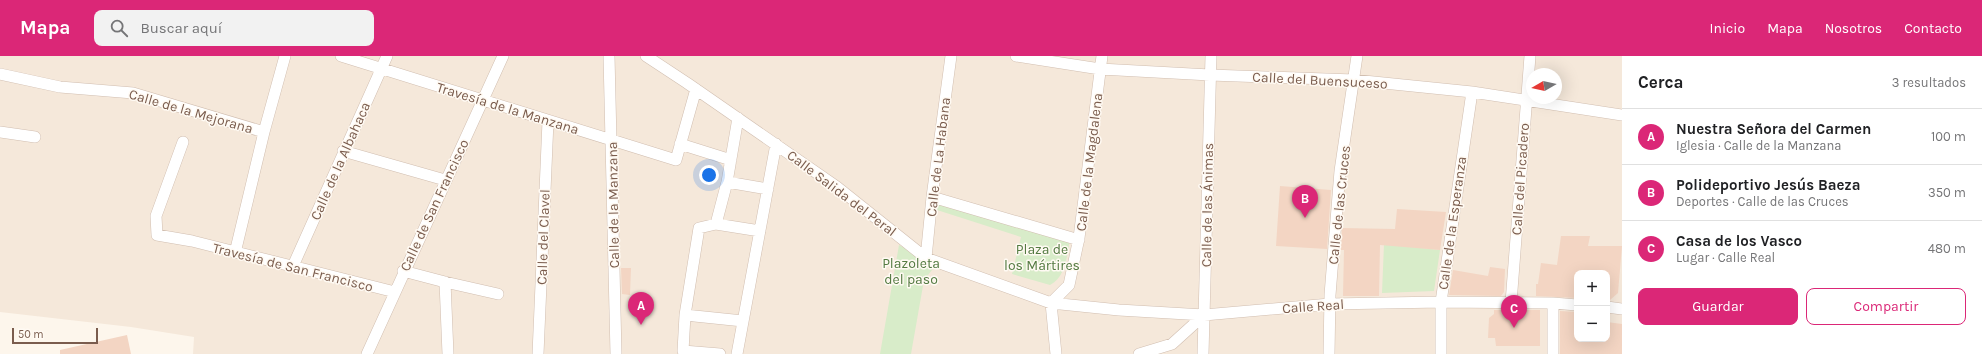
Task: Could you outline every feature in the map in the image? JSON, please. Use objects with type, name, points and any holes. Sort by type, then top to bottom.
[{"type":"street","points":[[235,253],[264,132],[285,56]]},
{"type":"street","name":"Travesía de la Manzana","points":[[341,56],[676,160],[680,144]]},
{"type":"street","name":"Calle de la Albahaca","points":[[292,266],[343,151],[388,56]]},
{"type":"street","name":"Calle de San Francisco","points":[[367,354],[395,292],[403,270],[503,56]]},
{"type":"street","name":"Calle de la Manzana","points":[[609,56],[616,354]]},
{"type":"street","name":"Calle Salida del Peral","points":[[646,56],[837,187],[926,258],[1051,303]]},
{"type":"street","name":"Calle de La Habana","points":[[926,258],[932,197],[951,56]]},
{"type":"street","name":"Calle del Buensuceso","points":[[1016,56],[1100,69],[1210,75],[1354,80],[1472,92],[1526,101]]},
{"type":"street","name":"Calle de la Magdalena","points":[[1051,303],[1069,285],[1079,240],[1102,56]]},
{"type":"street","name":"Calle de las Ánimas","points":[[1203,354],[1211,56]]},
{"type":"street","name":"Calle de las Cruces","points":[[1329,354],[1330,304],[1340,171],[1357,56]]},
{"type":"street","name":"Calle del Picadero","points":[[1529,68],[1530,56]]},
{"type":"street","name":"Calle de la Mejorana","points":[[0,74],[60,87],[133,93],[264,132]]},
{"type":"street","points":[[696,89],[680,144],[731,160]]},
{"type":"street","name":"Calle de la Esperanza","points":[[1441,354],[1441,302],[1472,92]]},
{"type":"street","name":"Calle del Picadero","points":[[1511,303],[1526,101]]},
{"type":"street","name":"Calle del Buensuceso","points":[[1545,104],[1622,116]]},
{"type":"street","points":[[716,224],[727,182],[738,118]]},
{"type":"street","name":"Calle del Clavel","points":[[538,354],[548,121]]},
{"type":"street","points":[[0,132],[35,137]]},
{"type":"street","name":"Travesía de San Francisco","points":[[183,142],[156,216],[157,235],[192,241],[395,292]]},
{"type":"street","points":[[737,354],[776,144]]},
{"type":"street","points":[[343,151],[445,180]]},
{"type":"street","points":[[727,182],[768,189]]},
{"type":"street","points":[[932,197],[1079,240]]},
{"type":"street","points":[[720,354],[683,351],[685,315],[699,228],[716,224],[760,231]]},
{"type":"street","points":[[403,270],[445,282],[498,294]]},
{"type":"street","points":[[445,282],[448,354]]},
{"type":"street","name":"Calle Real","points":[[1051,303],[1119,310],[1204,315],[1330,304],[1441,302],[1553,303],[1574,305]]},
{"type":"street","points":[[1051,303],[1056,354]]},
{"type":"street","points":[[1553,303],[1553,354]]},
{"type":"street","points":[[1610,307],[1622,308]]},
{"type":"street","points":[[685,315],[743,322]]},
{"type":"street","points":[[1140,354],[1172,344],[1204,315]]},
{"type":"shaded area","points":[[0,56],[1622,56],[1622,354],[193,354],[194,337],[131,327],[0,312]]},
{"type":"green space","name":"Plaza de los Mártires","points":[[939,194],[1070,239],[1063,271],[1050,285],[1012,274],[1021,237],[937,210]]},
{"type":"green space","points":[[1384,244],[1440,250],[1434,291],[1382,293]]},
{"type":"green space","name":"Plazoleta del paso","points":[[899,245],[936,265],[924,280],[911,354],[880,354]]},
{"type":"building","points":[[1280,186],[1331,190],[1327,249],[1276,246]]},
{"type":"building","points":[[1397,209],[1446,212],[1440,250],[1380,245],[1379,296],[1343,296],[1344,250],[1341,250],[1342,228],[1395,229]]},
{"type":"building","points":[[1561,236],[1590,236],[1588,246],[1622,246],[1618,293],[1610,300],[1610,270],[1574,270],[1574,298],[1536,296],[1536,284],[1538,284],[1541,263],[1557,265]]},
{"type":"building","points":[[1490,267],[1505,269],[1504,292],[1501,296],[1449,295],[1453,270],[1488,276]]},
{"type":"building","points":[[621,268],[631,268],[630,295],[622,294]]},
{"type":"building","points":[[1494,310],[1540,310],[1540,346],[1496,346],[1495,338],[1488,338],[1489,318],[1494,314]]},
{"type":"building","points":[[1560,311],[1574,312],[1574,342],[1610,342],[1610,322],[1622,324],[1622,354],[1560,354]]},
{"type":"building","points":[[127,335],[131,354],[60,354],[60,350]]},
{"type":"place","name":"Polideportivo Jesús Baeza","points":[[1305,218]]},
{"type":"place","name":"Nuestra Señora del Carmen","points":[[641,325]]},
{"type":"place","name":"Casa de los Vasco","points":[[1514,328]]}]
